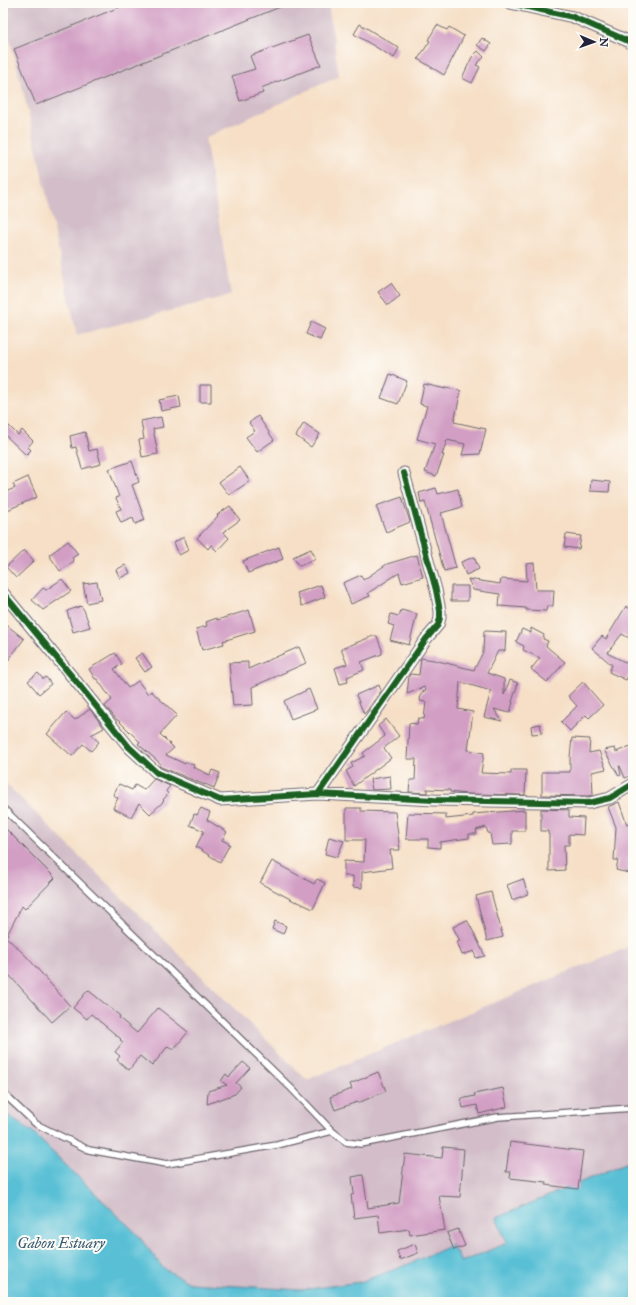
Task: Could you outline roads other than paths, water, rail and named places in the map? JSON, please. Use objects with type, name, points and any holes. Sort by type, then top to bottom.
[{"type":"street","points":[[510,3],[573,17],[633,45]]},
{"type":"street","points":[[318,794],[426,638],[438,625],[440,618],[436,590],[404,473]]},
{"type":"street","points":[[3,593],[129,747],[157,773],[220,800],[318,794],[434,800],[590,803],[610,798],[633,784]]},
{"type":"lane","points":[[3,808],[292,1089],[332,1131],[346,1142],[361,1144],[498,1117],[633,1108]]},
{"type":"lane","points":[[3,1093],[36,1124],[89,1150],[167,1164],[277,1145],[332,1131]]},
{"type":"water","name":"Gabon Estuary","points":[[3,1112],[33,1133],[137,1234],[163,1268],[190,1283],[301,1290],[360,1282],[404,1266],[452,1245],[461,1262],[507,1243],[496,1218],[633,1160],[633,1302],[3,1302]]}]
